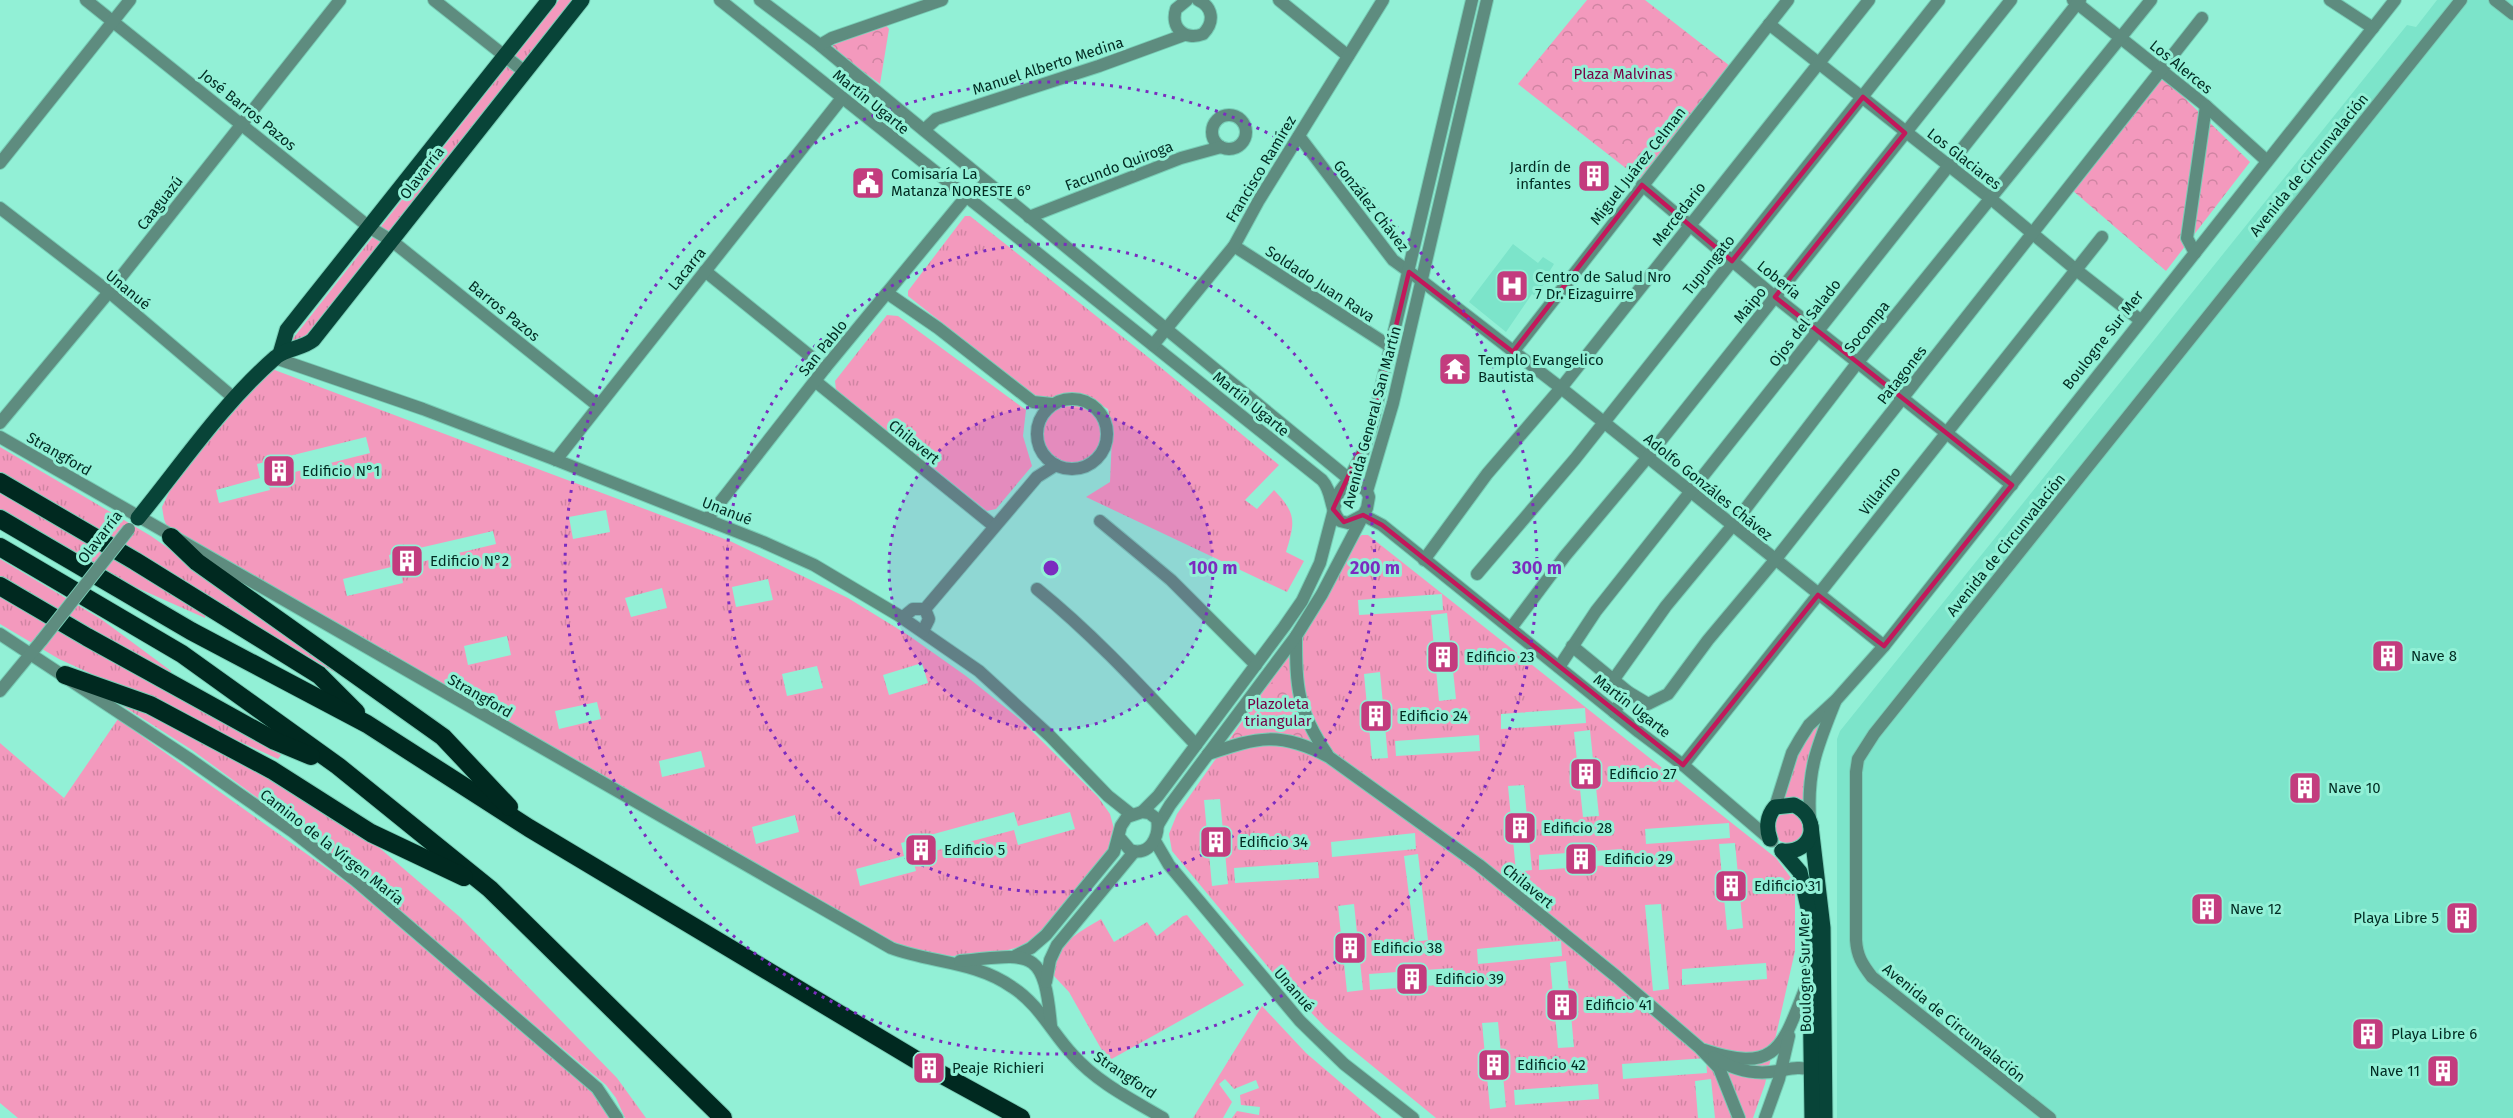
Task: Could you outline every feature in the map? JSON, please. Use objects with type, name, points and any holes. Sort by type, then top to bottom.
[{"type":"highway","points":[[0,482],[135,561],[319,675],[368,724]]},
{"type":"highway","points":[[0,519],[191,631],[368,724],[529,828],[928,1067],[1021,1118]]},
{"type":"highway","points":[[171,537],[197,562],[443,737],[529,828]]},
{"type":"highway","points":[[0,547],[182,654],[338,766],[490,889],[723,1118]]},
{"type":"highway","points":[[0,586],[275,741],[338,766]]},
{"type":"highway","points":[[65,675],[150,705],[272,770],[371,833],[490,889]]},
{"type":"main road","name":"Olavarría","points":[[134,524],[235,399],[278,356],[288,330],[549,0]]},
{"type":"main road","name":"Olavarría","points":[[278,356],[305,346],[313,340],[582,0]]},
{"type":"main road","points":[[1770,839],[1768,824],[1774,809],[1794,805],[1806,812],[1811,822],[1808,842],[1790,852],[1782,851]]},
{"type":"main road","name":"Boulogne Sur Mer","points":[[1811,822],[1823,928],[1825,1118]]},
{"type":"main road","name":"Boulogne Sur Mer","points":[[1782,851],[1793,862],[1803,881],[1809,912],[1812,1118]]},
{"type":"street","name":"José Barros Pazos","points":[[86,0],[369,227],[392,241]]},
{"type":"street","points":[[0,163],[130,0]]},
{"type":"street","name":"Caaguazú","points":[[0,423],[109,292],[340,0]]},
{"type":"street","points":[[434,0],[525,72]]},
{"type":"street","name":"Martín Ugarte","points":[[720,0],[965,198],[1322,480],[1329,489],[1333,509]]},
{"type":"street","name":"Martín Ugarte","points":[[760,0],[820,45],[1165,329],[1349,479],[1367,491]]},
{"type":"street","points":[[820,45],[832,38],[942,0]]},
{"type":"street","points":[[1184,35],[1176,27],[1174,15],[1179,4],[1187,0]]},
{"type":"street","name":"Manuel Alberto Medina","points":[[924,130],[936,119],[1099,66],[1184,35],[1203,33],[1210,23],[1210,10],[1207,5],[1198,0]]},
{"type":"street","points":[[1279,0],[1348,56]]},
{"type":"street","name":"Francisco Ramírez","points":[[1153,345],[1233,246],[1383,0]]},
{"type":"street","name":"Avenida General San Martín","points":[[1137,813],[1158,796],[1302,601],[1325,548],[1338,494],[1363,452],[1372,425],[1472,0]]},
{"type":"street","name":"Avenida General San Martín","points":[[1158,825],[1170,805],[1296,636],[1322,594],[1363,515],[1369,497],[1367,491],[1393,403],[1487,0]]},
{"type":"street","name":"Miguel Juárez Celman","points":[[1514,351],[1787,0]]},
{"type":"street","name":"Mercedario","points":[[1424,560],[1487,474],[1561,388],[1869,0]]},
{"type":"street","name":"Tupungato","points":[[1477,574],[1575,459],[1939,0]]},
{"type":"street","name":"Maipo","points":[[1511,628],[1565,556],[1647,458],[2011,0]]},
{"type":"street","name":"Socompa","points":[[1614,679],[1666,606],[1733,525],[1858,362],[2151,0]]},
{"type":"street","points":[[2330,0],[2373,28]]},
{"type":"street","name":"Boulogne Sur Mer","points":[[1774,809],[1792,753],[1809,725],[1836,700],[1884,645],[2395,0]]},
{"type":"street","name":"Avenida de Circunvalación","points":[[2050,1118],[1872,976],[1857,954],[1856,772],[1858,759],[1864,748],[2461,0]]},
{"type":"street","points":[[2495,0],[2513,14]]},
{"type":"street","name":"Los Alerces","points":[[2076,1],[2206,106],[2267,161]]},
{"type":"street","name":"Ojos del Salado","points":[[1559,667],[1596,611],[1948,167],[2076,1]]},
{"type":"street","name":"Patagones","points":[[1628,692],[1648,704],[1668,694],[1708,640],[1775,560],[2202,18]]},
{"type":"street","name":"Los Glaciares","points":[[1769,24],[1990,198],[2140,320]]},
{"type":"street","name":"Lacarra","points":[[556,460],[597,405],[842,98]]},
{"type":"street","points":[[2195,253],[2187,238],[2206,106]]},
{"type":"street","name":"González Chávez","points":[[1299,136],[1393,260],[1514,351]]},
{"type":"street","name":"Facundo Quiroga","points":[[1029,217],[1181,158],[1221,147]]},
{"type":"street","name":"Lobería","points":[[1641,185],[1776,297],[2012,485]]},
{"type":"street","name":"San Pablo","points":[[707,519],[825,368],[965,198]]},
{"type":"street","name":"Unanué","points":[[0,208],[109,292],[235,399]]},
{"type":"street","name":"Villarino","points":[[1683,765],[2102,237]]},
{"type":"street","name":"Barros Pazos","points":[[392,241],[597,405]]},
{"type":"street","name":"Soldado Juan Rava","points":[[1233,246],[1391,347]]},
{"type":"street","points":[[705,271],[825,368]]},
{"type":"street","points":[[887,293],[938,328],[1033,402],[1052,404]]},
{"type":"street","name":"Adolfo Gonzáles Chávez","points":[[1514,351],[1818,595],[1884,645]]},
{"type":"street","name":"Unanué","points":[[278,356],[556,460],[707,519],[814,565],[902,618],[979,671],[1108,796],[1137,813]]},
{"type":"street","name":"Chilavert","points":[[815,381],[994,526]]},
{"type":"street","points":[[1038,424],[1043,413],[1052,404],[1062,400],[1083,400],[1100,412],[1107,432],[1102,452],[1086,466],[1066,468],[1056,465],[1045,457],[1039,445]]},
{"type":"street","points":[[1033,402],[1038,424],[1037,477]]},
{"type":"street","name":"Strangford","points":[[0,437],[134,524],[171,537],[891,948],[978,969],[1012,987],[1025,996],[1072,1055],[1096,1077],[1163,1118]]},
{"type":"street","points":[[925,609],[1037,477],[1056,465]]},
{"type":"street","points":[[1333,509],[1336,516],[1344,522],[1354,521],[1363,515]]},
{"type":"street","name":"Martín Ugarte","points":[[1363,515],[1382,525],[1683,765],[1782,851]]},
{"type":"street","points":[[1100,521],[1171,580],[1256,664]]},
{"type":"street","name":"Olavarría","points":[[0,691],[134,524]]},
{"type":"street","points":[[1037,589],[1071,616],[1107,651],[1196,745]]},
{"type":"street","points":[[902,618],[913,609],[925,609]]},
{"type":"street","points":[[923,632],[929,619],[925,609]]},
{"type":"street","name":"Camino de la Virgen María","points":[[0,634],[32,653],[207,771],[355,880],[597,1088],[617,1118]]},
{"type":"street","name":"Chilavert","points":[[1296,636],[1296,680],[1301,705],[1314,736],[1329,757]]},
{"type":"street","points":[[1572,646],[1628,692],[1614,712]]},
{"type":"street","name":"Boulogne Sur Mer","points":[[1811,822],[1809,797],[1812,762],[1836,700]]},
{"type":"street","name":"Chilavert","points":[[1208,754],[1250,741],[1276,738],[1310,747],[1329,757],[1479,865],[1700,1048]]},
{"type":"street","name":"Unanué","points":[[1108,796],[1120,832]]},
{"type":"street","points":[[1749,821],[1757,820],[1774,809]]},
{"type":"street","points":[[1015,956],[1031,948],[1046,936],[1114,852],[1120,832],[1137,813],[1153,816],[1158,825],[1155,841],[1139,851],[1058,945],[1050,960],[1046,982]]},
{"type":"street","points":[[1120,832],[1125,847],[1139,851]]},
{"type":"street","name":"Unanué","points":[[1155,841],[1169,865],[1300,1021],[1344,1064],[1413,1118]]},
{"type":"street","name":"Unanué","points":[[1139,851],[1169,865]]},
{"type":"street","points":[[1015,956],[1033,962],[1046,982]]},
{"type":"street","name":"Strangford","points":[[953,962],[1015,956]]},
{"type":"street","points":[[1765,1118],[1781,1071],[1791,1028],[1811,976]]},
{"type":"street","name":"Strangford","points":[[1046,982],[1051,1026]]},
{"type":"street","points":[[1700,1048],[1734,1058],[1761,1057],[1777,1048],[1791,1028]]},
{"type":"street","points":[[1700,1048],[1731,1068],[1758,1072],[1798,1068],[1811,1070]]},
{"type":"street","points":[[1700,1048],[1719,1068],[1739,1118]]},
{"type":"highlighted area","points":[[1863,97],[1905,133],[1775,297],[2012,485],[1884,646],[1818,595],[1683,765],[1382,525],[1363,515],[1344,522],[1333,509],[1372,425],[1409,272],[1513,352],[1642,185],[1732,261]]},
{"type":"shaded area","points":[[2437,0],[2513,0],[2513,1118],[1837,1118],[1837,739],[1840,731],[2407,25],[2416,27]]},
{"type":"shaded area","name":"Centro de Salud Nro 7 Dr. Eizaguirre","points":[[1513,244],[1538,263],[1543,257],[1554,264],[1543,282],[1545,283],[1535,296],[1532,294],[1506,332],[1469,302]]},
{"type":"green space","points":[[559,0],[574,0],[301,343],[291,341]]},
{"type":"green space","name":"Plaza Malvinas","points":[[1587,0],[1645,0],[1730,66],[1641,180],[1518,84]]},
{"type":"green space","points":[[885,24],[889,29],[880,84],[833,49],[833,45]]},
{"type":"green space","points":[[2162,76],[2250,162],[2166,271],[2072,190]]},
{"type":"green space","points":[[965,216],[970,216],[1148,357],[1279,465],[1245,500],[1257,509],[1274,490],[1290,512],[1292,526],[1286,552],[1304,561],[1287,592],[1086,497],[1110,482],[1112,437],[1108,409],[1091,399],[1077,395],[1050,399],[1034,395],[908,296],[908,291]]},
{"type":"green space","points":[[887,315],[898,316],[1026,410],[1023,436],[1032,466],[996,509],[987,511],[836,390],[835,381]]},
{"type":"green space","points":[[272,369],[730,541],[848,598],[908,635],[966,676],[1022,721],[1098,797],[1110,814],[1114,829],[1112,847],[1043,933],[1019,947],[997,953],[952,956],[912,950],[880,936],[167,527],[162,507],[173,484],[263,376]],"holes":[[[366,437],[370,453],[267,479],[270,490],[219,503],[216,490],[260,478],[257,464]],[[606,510],[610,532],[573,539],[569,517]],[[493,531],[496,544],[400,567],[403,583],[347,596],[343,579],[391,567],[389,555]],[[768,579],[773,600],[736,607],[732,587]],[[662,588],[667,608],[631,617],[625,598]],[[507,636],[511,655],[468,665],[464,646]],[[922,663],[928,683],[889,695],[883,675]],[[817,666],[823,688],[787,696],[782,674]],[[597,702],[601,719],[559,729],[555,711]],[[701,751],[705,767],[662,777],[659,761]],[[1014,812],[1018,826],[1070,812],[1075,829],[1018,845],[1014,830],[912,857],[916,871],[860,886],[856,869],[904,856],[901,843]],[[795,815],[799,832],[756,844],[752,827]]]},
{"type":"green space","points":[[1066,403],[1078,403],[1095,412],[1102,423],[1104,435],[1102,447],[1095,458],[1078,467],[1066,467],[1054,462],[1045,453],[1040,441],[1040,429],[1045,417],[1054,408]]},
{"type":"green space","points":[[0,447],[151,536],[336,667],[334,672],[0,474]]},
{"type":"green space","points":[[0,490],[133,568],[205,614],[205,618],[124,582],[0,509]]},
{"type":"green space","points":[[1362,535],[1368,535],[1776,858],[1795,883],[1795,951],[1765,1084],[1753,1118],[1715,1118],[1711,1079],[1695,1081],[1698,1118],[1436,1118],[1326,1028],[1273,973],[1172,851],[1169,834],[1177,814],[1312,622],[1356,540]],"holes":[[[1442,594],[1443,610],[1359,615],[1358,600]],[[1447,613],[1456,699],[1439,701],[1431,615]],[[1380,672],[1388,758],[1372,759],[1364,674]],[[1585,708],[1586,723],[1501,729],[1501,714]],[[1590,730],[1599,816],[1583,817],[1574,732]],[[1479,735],[1480,751],[1396,756],[1395,741]],[[1524,785],[1532,870],[1516,872],[1508,786]],[[1220,799],[1228,884],[1212,886],[1204,800]],[[1729,823],[1730,838],[1646,844],[1645,829]],[[1415,833],[1416,849],[1332,857],[1331,842]],[[1735,843],[1743,928],[1727,930],[1719,844]],[[1622,849],[1624,864],[1539,870],[1539,855]],[[1418,854],[1428,940],[1415,942],[1404,856]],[[1318,862],[1319,878],[1235,883],[1234,868]],[[1354,904],[1363,990],[1347,992],[1338,906]],[[1661,904],[1669,989],[1653,991],[1645,905]],[[1561,941],[1562,956],[1478,964],[1477,949]],[[1566,961],[1574,1047],[1558,1048],[1550,963]],[[1766,963],[1767,979],[1682,985],[1682,969]],[[1453,968],[1454,984],[1370,990],[1369,974]],[[1498,1022],[1506,1107],[1490,1109],[1482,1023]],[[1706,1058],[1707,1073],[1623,1079],[1622,1064]],[[1598,1084],[1599,1099],[1515,1105],[1514,1090]]]},
{"type":"green space","points":[[0,559],[101,619],[171,671],[171,675],[0,579]]},
{"type":"green space","points":[[0,592],[281,755],[278,759],[59,659],[0,624]]},
{"type":"green space","name":"Plazoleta triangular","points":[[1295,651],[1317,742],[1288,736],[1226,744]]},
{"type":"green space","points":[[101,692],[270,770],[368,838],[461,918],[617,1078],[646,1118],[625,1118],[616,1098],[606,1085],[296,826],[192,750]]},
{"type":"green space","points":[[1829,709],[1806,766],[1805,800],[1783,798],[1796,752]]},
{"type":"green space","points":[[118,719],[350,885],[592,1092],[609,1118],[18,1118],[0,1103],[0,743],[64,798]]},
{"type":"green space","points":[[1788,813],[1794,814],[1802,822],[1802,834],[1794,842],[1788,843],[1782,842],[1774,834],[1773,828],[1774,822],[1782,814]]},
{"type":"green space","points":[[1187,915],[1244,985],[1108,1061],[1069,992],[1054,976],[1055,957],[1067,942],[1101,919],[1114,942],[1147,922],[1157,936]]},
{"type":"green space","points":[[1262,1006],[1306,1053],[1382,1118],[1232,1118],[1237,1111],[1259,1115],[1260,1107],[1241,1105],[1240,1095],[1259,1088],[1256,1080],[1234,1089],[1225,1079],[1219,1084],[1232,1102],[1223,1118],[1193,1118]]},
{"type":"place","name":"Jardín de infantes","points":[[1594,176]]},
{"type":"place","name":"Comisaría La Matanza NORESTE 6°","points":[[868,183]]},
{"type":"place","name":"Centro de Salud Nro 7 Dr. Eizaguirre","points":[[1512,286]]},
{"type":"place","name":"Templo Evangelico Bautista","points":[[1455,369]]},
{"type":"place","name":"Edificio N°1","points":[[279,471]]},
{"type":"place","name":"Edificio N°2","points":[[407,561]]},
{"type":"place","name":"Nave 8","points":[[2388,656]]},
{"type":"place","name":"Edificio 23","points":[[1443,657]]},
{"type":"place","name":"Edificio 24","points":[[1376,716]]},
{"type":"place","name":"Edificio 27","points":[[1586,774]]},
{"type":"place","name":"Nave 10","points":[[2305,788]]},
{"type":"place","name":"Edificio 28","points":[[1520,828]]},
{"type":"place","name":"Edificio 34","points":[[1216,842]]},
{"type":"place","name":"Edificio 5","points":[[921,850]]},
{"type":"place","name":"Edificio 29","points":[[1581,859]]},
{"type":"place","name":"Edificio 31","points":[[1731,886]]},
{"type":"place","name":"Nave 12","points":[[2207,909]]},
{"type":"place","name":"Playa Libre 5","points":[[2462,918]]},
{"type":"place","name":"Edificio 38","points":[[1350,948]]},
{"type":"place","name":"Edificio 39","points":[[1412,979]]},
{"type":"place","name":"Edificio 41","points":[[1562,1005]]},
{"type":"place","name":"Playa Libre 6","points":[[2368,1034]]},
{"type":"place","name":"Edificio 42","points":[[1494,1065]]},
{"type":"place","name":"Peaje Richieri","points":[[929,1068]]},
{"type":"place","name":"Nave 11","points":[[2443,1071]]}]
